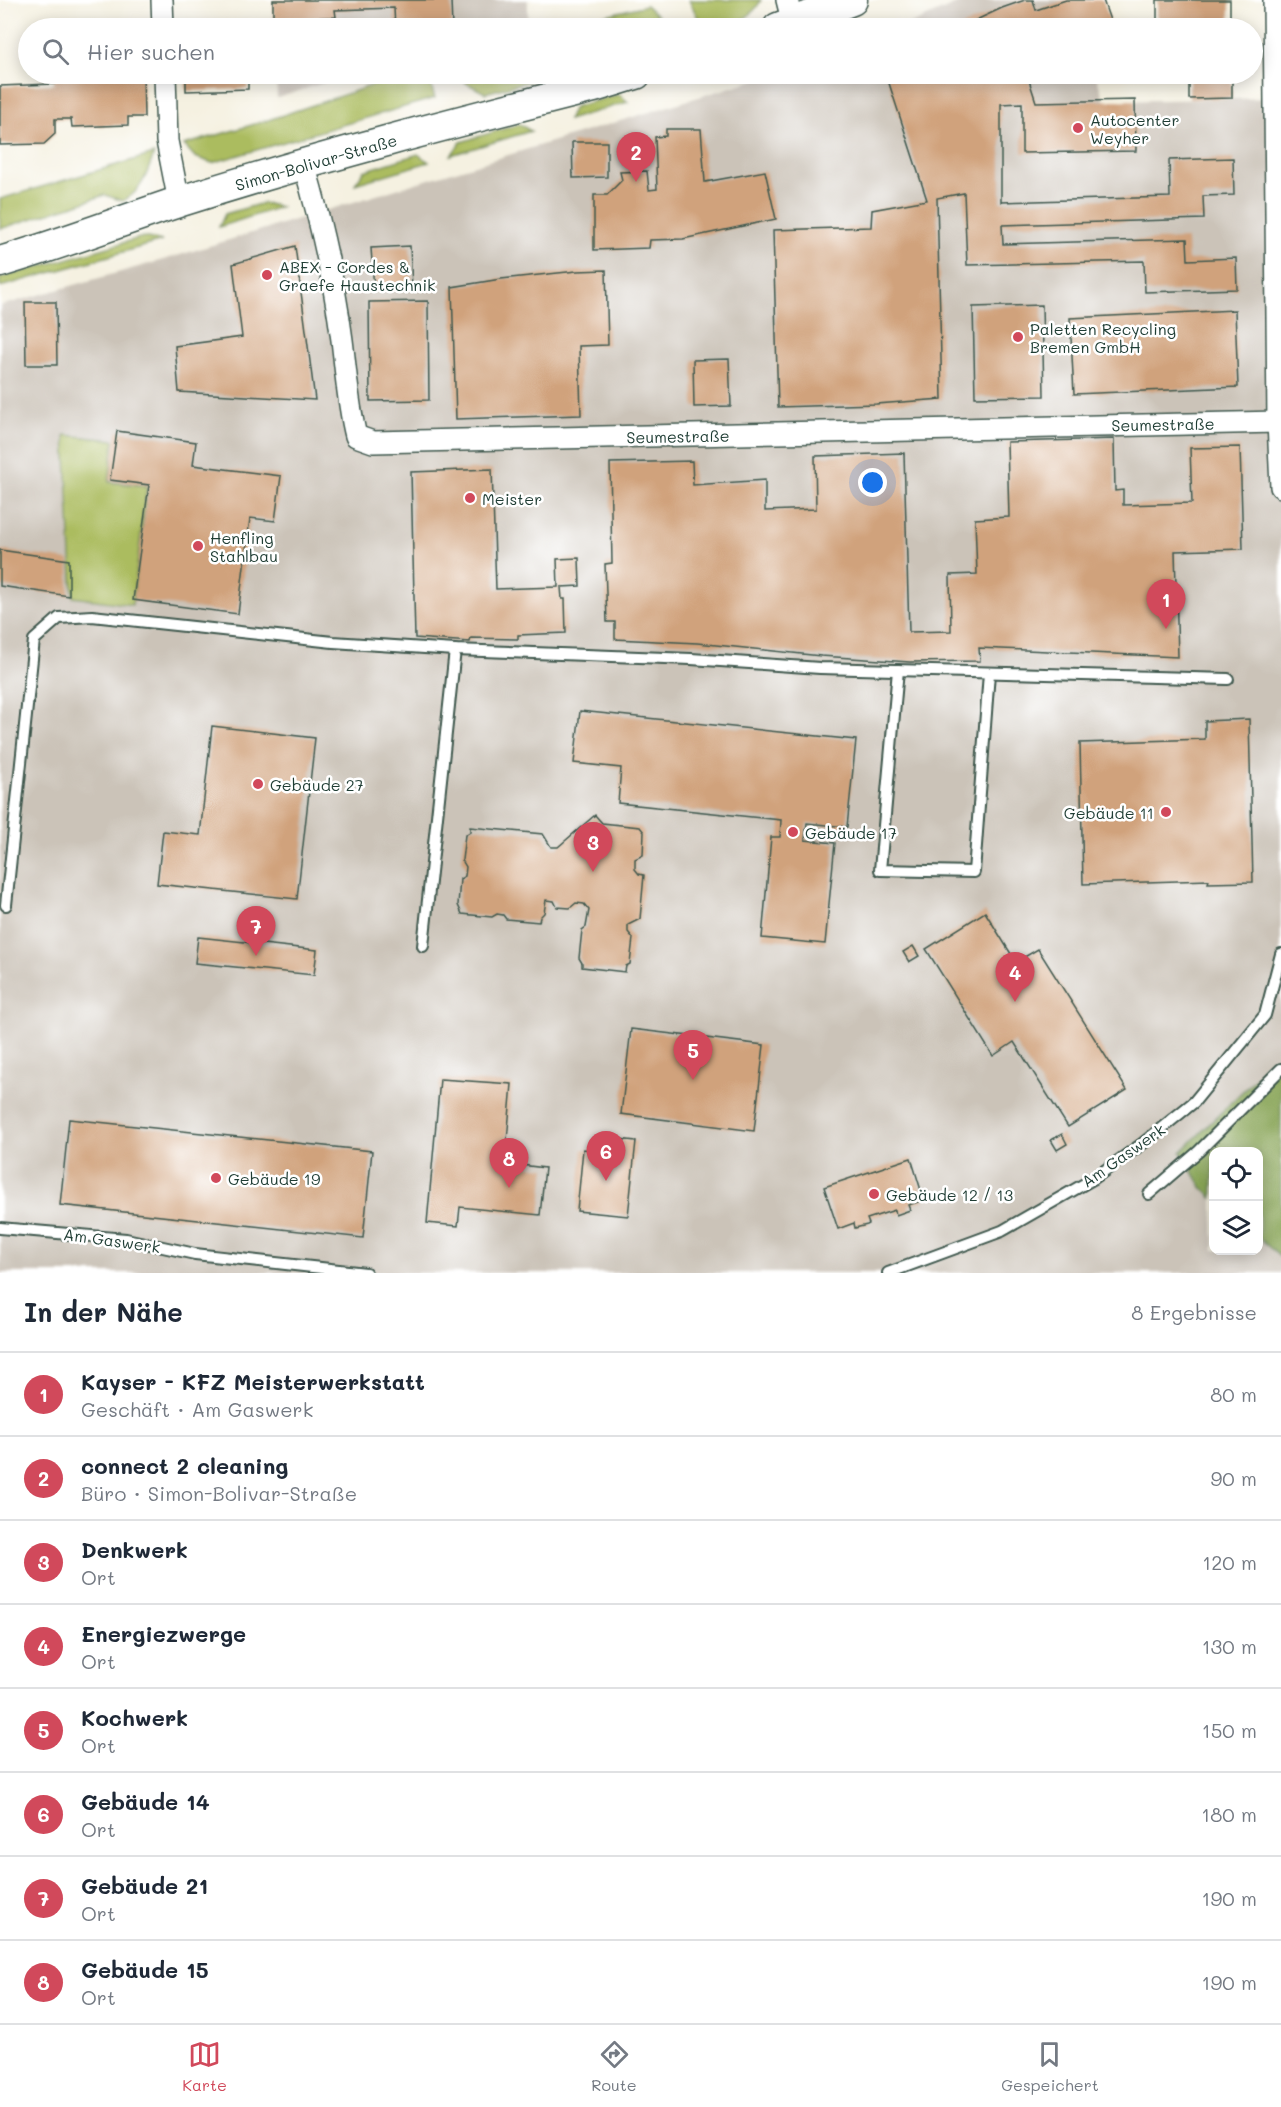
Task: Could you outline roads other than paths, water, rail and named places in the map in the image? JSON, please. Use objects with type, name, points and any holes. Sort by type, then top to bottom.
[{"type":"street","points":[[162,0],[163,18]]},
{"type":"street","points":[[786,17],[852,0]]},
{"type":"street","points":[[1274,0],[1279,242],[1278,422],[1281,487]]},
{"type":"street","points":[[165,84],[167,141],[179,202]]},
{"type":"street","name":"Simon-Bolivar-Straße","points":[[0,262],[179,202],[304,164],[604,84]]},
{"type":"street","name":"Seumestraße","points":[[304,164],[329,254],[350,415],[356,436],[373,442],[1278,422]]},
{"type":"lane","points":[[6,905],[34,640],[59,618],[92,616],[333,642],[455,650],[692,659],[820,668],[1228,679]]},
{"type":"lane","points":[[423,946],[455,650]]},
{"type":"lane","points":[[898,670],[880,870],[974,872],[989,673]]},
{"type":"lane","name":"Am Gaswerk","points":[[888,1273],[901,1271],[1002,1231],[1093,1179],[1142,1144],[1194,1102],[1264,1015],[1281,954]]},
{"type":"lane","points":[[1149,1194],[1199,1151],[1281,1069]]},
{"type":"lane","name":"Am Gaswerk","points":[[0,1228],[126,1239],[195,1254],[366,1273]]},
{"type":"place","name":"Autocenter Weyher","points":[[1078,128]]},
{"type":"place","name":"connect 2 cleaning","points":[[636,182]]},
{"type":"place","name":"ABEX - Cordes & Graefe Haustechnik","points":[[267,275]]},
{"type":"place","name":"Paletten Recycling Bremen GmbH","points":[[1018,337]]},
{"type":"place","name":"Meister","points":[[470,498]]},
{"type":"place","name":"Henfling Stahlbau","points":[[198,546]]},
{"type":"place","name":"Kayser - KFZ Meisterwerkstatt","points":[[1166,629]]},
{"type":"place","name":"Gebäude 27","points":[[258,784]]},
{"type":"place","name":"Gebäude 11","points":[[1166,812]]},
{"type":"place","name":"Gebäude 17","points":[[793,832]]},
{"type":"place","name":"Denkwerk","points":[[593,872]]},
{"type":"place","name":"Gebäude 21","points":[[256,956]]},
{"type":"place","name":"Energiezwerge","points":[[1015,1002]]},
{"type":"place","name":"Kochwerk","points":[[693,1080]]},
{"type":"place","name":"Gebäude 19","points":[[216,1178]]},
{"type":"place","name":"Gebäude 14","points":[[606,1181]]},
{"type":"place","name":"Gebäude 15","points":[[509,1188]]},
{"type":"place","name":"Gebäude 12 / 13","points":[[874,1194]]}]
